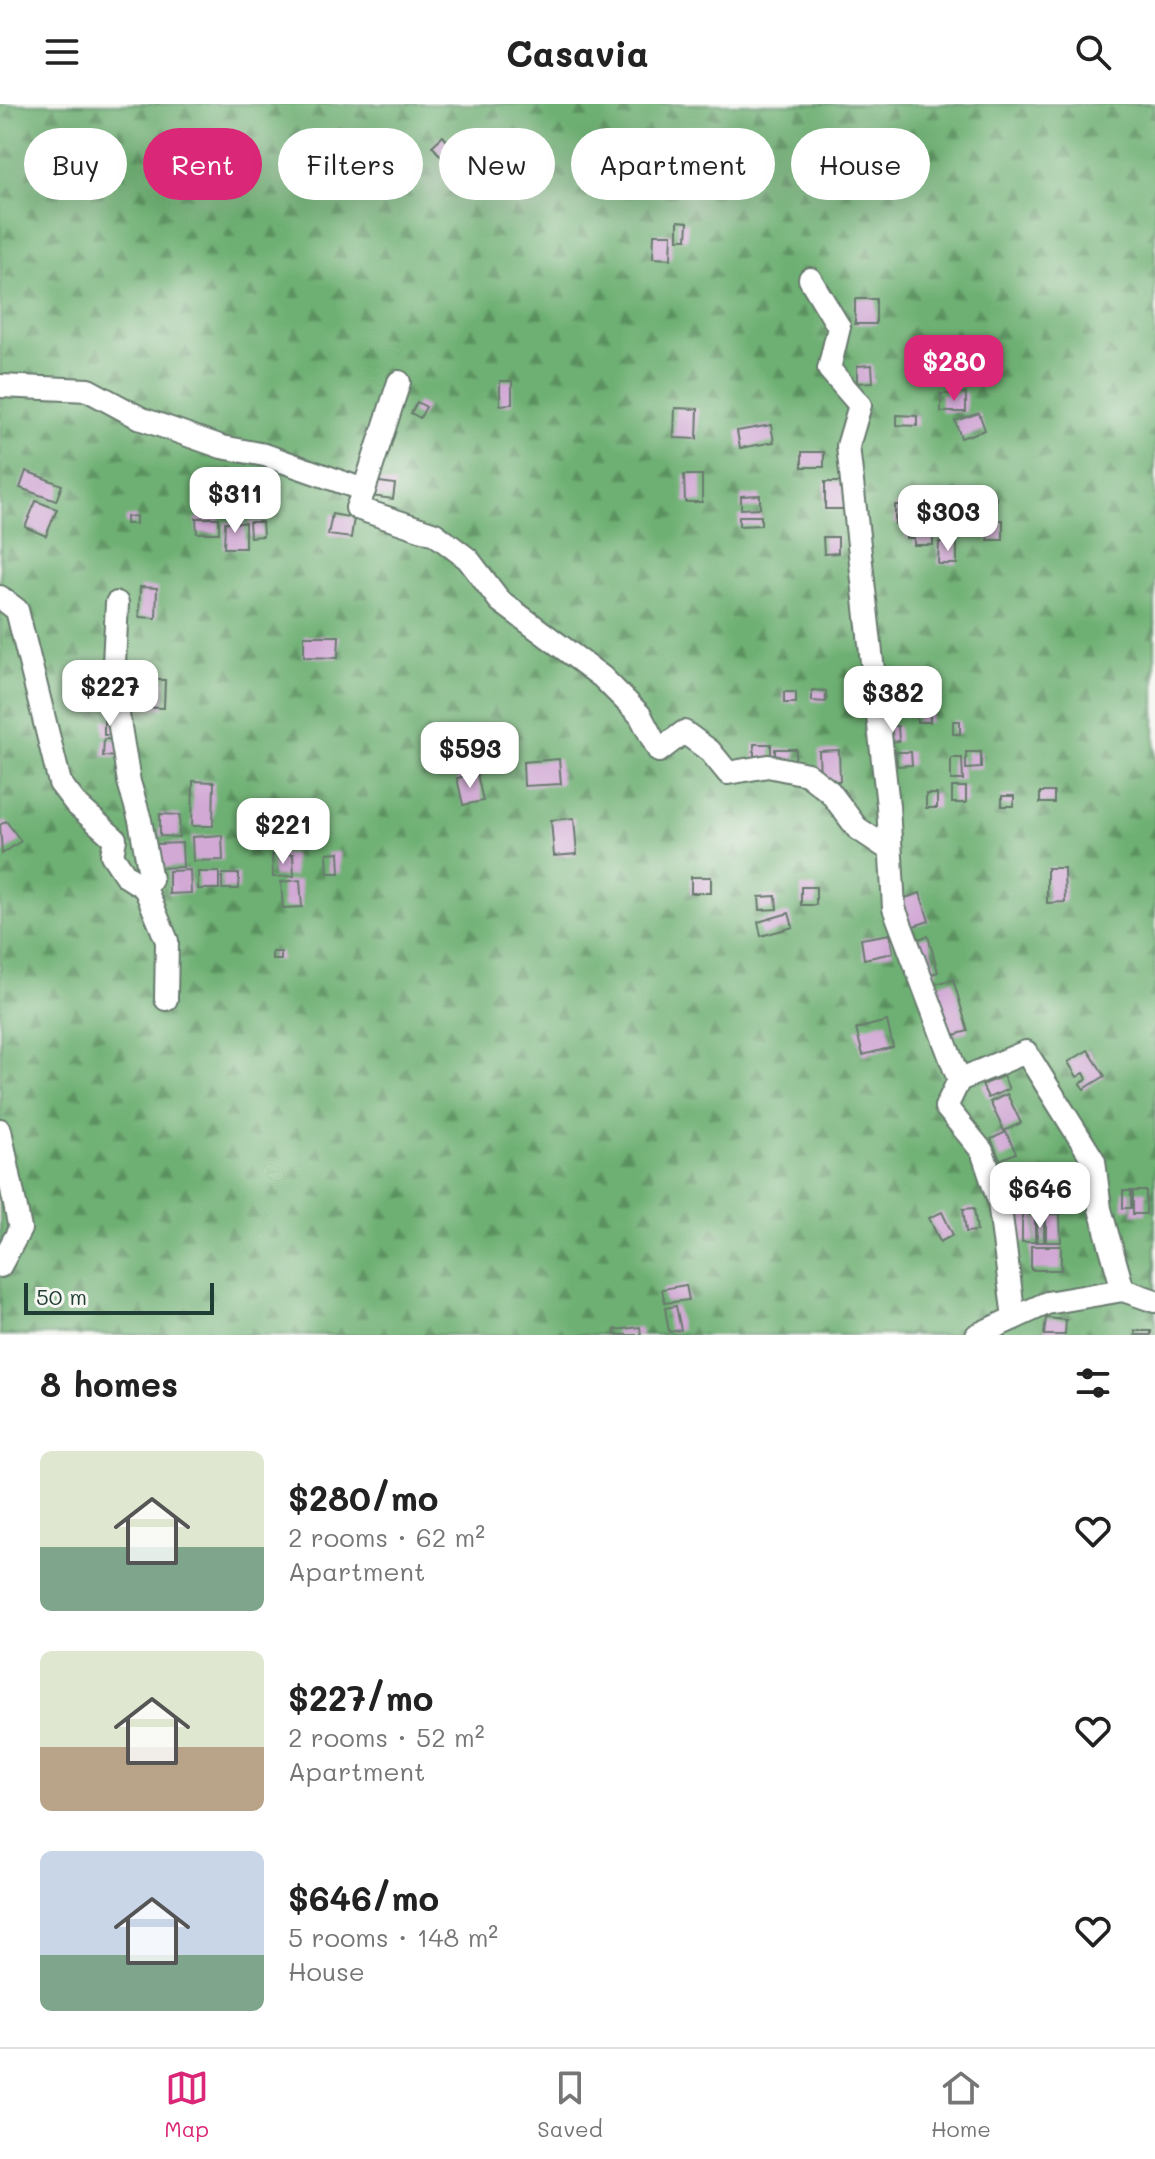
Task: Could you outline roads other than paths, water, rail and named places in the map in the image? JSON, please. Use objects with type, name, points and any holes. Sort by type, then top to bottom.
[{"type":"street","points":[[810,279],[839,327],[829,369],[860,405],[848,446],[894,908],[959,1080]]},
{"type":"street","points":[[399,382],[357,508],[435,534],[468,559],[500,601],[602,677],[640,715],[659,751],[684,732],[710,751],[728,773],[768,766],[807,774],[830,792],[857,828],[890,850]]},
{"type":"street","points":[[0,386],[88,390],[142,419],[222,447],[265,455],[364,490]]},
{"type":"street","points":[[0,597],[17,610],[60,783],[76,804],[115,839],[112,855],[126,876],[145,888],[167,941],[166,999]]},
{"type":"street","points":[[117,603],[113,684],[129,782],[140,820],[151,880],[145,888]]},
{"type":"street","points":[[1014,1318],[999,1201],[982,1151],[946,1107],[959,1080],[1026,1052],[1094,1161],[1100,1209],[1123,1290]]},
{"type":"street","points":[[0,1130],[20,1229],[0,1266]]},
{"type":"street","points":[[977,1335],[1047,1303],[1123,1290],[1155,1301]]}]
